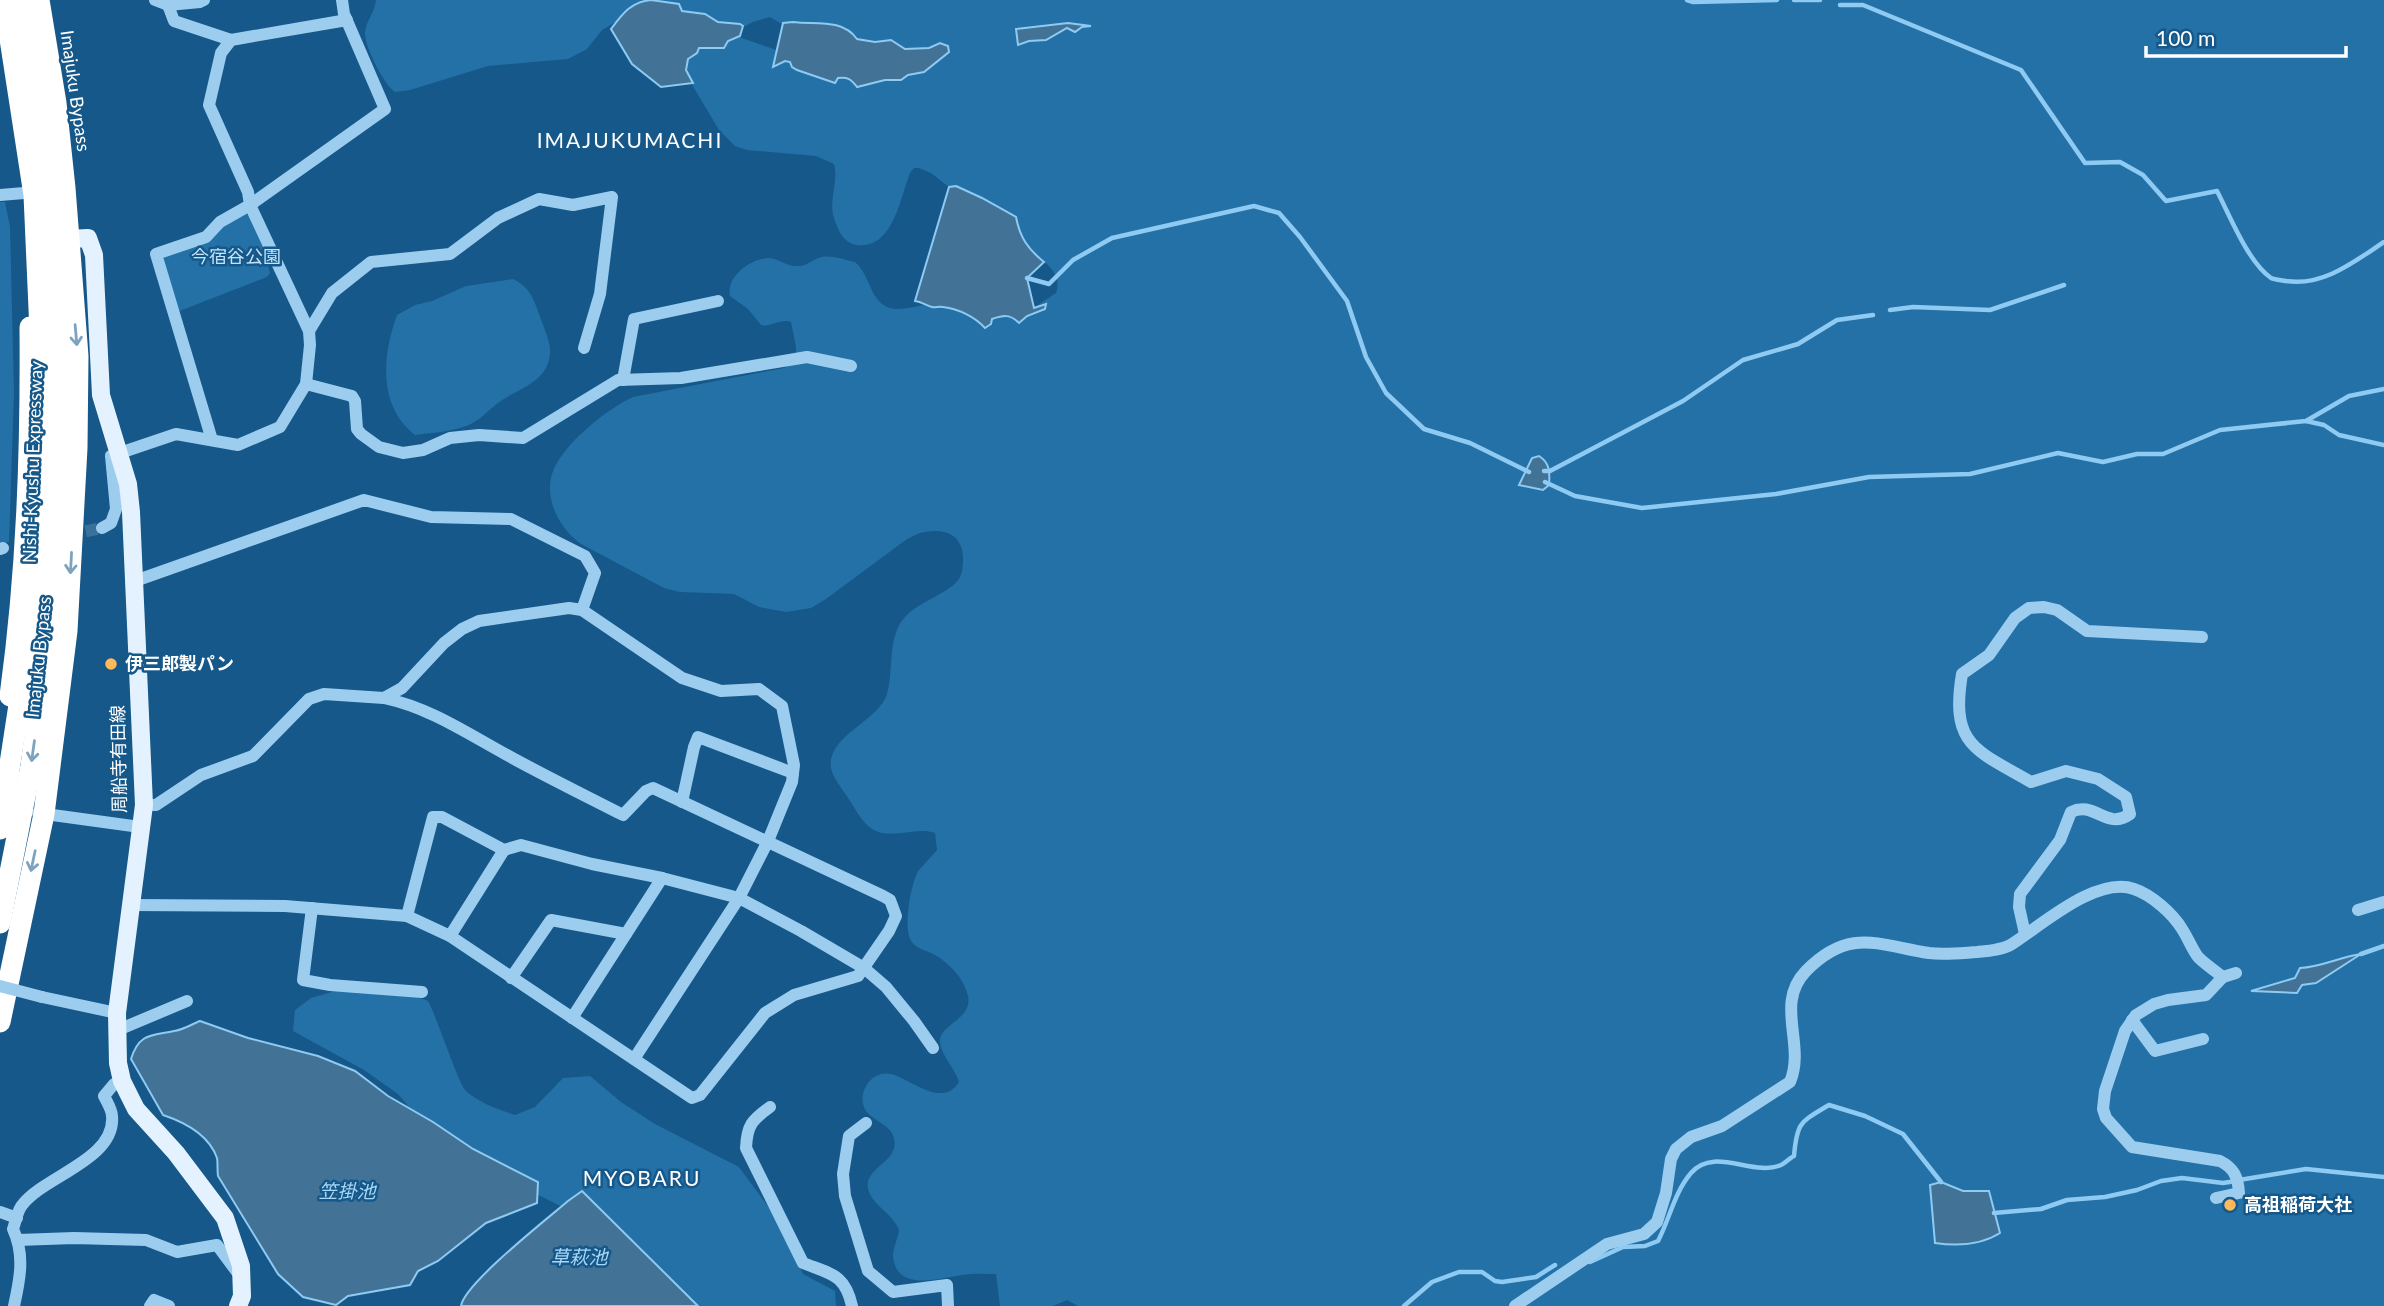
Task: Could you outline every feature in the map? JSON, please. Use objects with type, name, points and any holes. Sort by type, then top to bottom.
[{"type":"highway","name":"Nishi-Kyushu Expressway","points":[[0,829],[27,646],[39,529],[43,453],[34,195],[4,0]]},
{"type":"highway","name":"Nishi-Kyushu Expressway","points":[[0,923],[31,766],[47,642],[58,428],[57,295],[51,194],[24,0]]},
{"type":"highway","name":"Imajuku Bypass","points":[[0,1021],[44,814],[67,631],[77,448],[78,356],[68,239],[55,103],[38,0]]},
{"type":"highway","name":"Imajuku Bypass","points":[[0,15],[24,193],[30,310],[31,451],[26,563],[0,768]]},
{"type":"main road","name":"周船寺有田線","points":[[68,239],[88,238],[94,255],[102,396],[128,484],[135,581],[144,805],[118,1022],[118,1063],[122,1081],[135,1109],[176,1153],[225,1218],[241,1266],[242,1296],[238,1306]]},
{"type":"street","points":[[155,0],[168,5],[205,0]]},
{"type":"street","points":[[212,440],[156,254],[206,237],[220,222],[250,205],[385,108],[347,20],[342,0]]},
{"type":"street","points":[[168,5],[174,22],[231,40],[347,20]]},
{"type":"street","points":[[102,527],[111,523],[116,509],[111,456],[176,434],[238,445],[279,427],[306,384],[309,331],[250,205],[248,192],[209,105],[221,54],[231,40]]},
{"type":"street","points":[[0,195],[24,193]]},
{"type":"street","points":[[309,331],[332,293],[371,262],[450,254],[498,218],[539,200],[573,205],[612,197],[600,293],[584,348]]},
{"type":"street","points":[[623,380],[634,319],[718,301]]},
{"type":"street","points":[[306,384],[352,396],[355,401],[357,429],[361,434],[379,447],[403,453],[422,450],[450,438],[479,435],[523,439],[618,380],[681,378],[807,357],[851,366]]},
{"type":"street","points":[[135,581],[364,500],[431,517],[510,519],[584,556],[595,573],[582,610]]},
{"type":"street","points":[[384,698],[402,688],[453,636],[479,621],[569,608],[582,610],[682,678],[721,691],[759,689],[782,706],[794,765],[792,782],[768,841],[739,898],[634,1059]]},
{"type":"street","points":[[2025,934],[2019,907],[2020,894],[2060,840],[2071,811],[2088,808],[2108,820],[2124,818],[2130,814],[2130,808],[2126,797],[2098,779],[2066,772],[2031,782],[1976,750],[1961,727],[1959,692],[1962,674],[1989,655],[2015,618],[2029,608],[2057,610],[2087,631],[2202,637]]},
{"type":"street","points":[[131,905],[312,908],[407,916],[450,936],[692,1098],[700,1096],[765,1013],[794,995],[858,976],[889,931],[896,916],[890,900],[653,788],[646,791],[623,815],[461,728],[411,704],[384,698],[324,694],[309,699],[253,756],[201,775],[156,805],[144,805]]},
{"type":"street","points":[[682,802],[698,737],[793,774]]},
{"type":"street","points":[[0,803],[44,814],[140,827]]},
{"type":"street","points":[[407,916],[433,817],[442,817],[504,850]]},
{"type":"street","points":[[450,936],[504,850],[521,845],[739,898],[864,968],[886,987],[933,1048]]},
{"type":"street","points":[[572,1018],[662,878]]},
{"type":"street","points":[[1515,1306],[1607,1244],[1644,1234],[1657,1222],[1666,1193],[1671,1159],[1676,1149],[1690,1137],[1723,1126],[1790,1082],[1796,1070],[1790,999],[1797,983],[1808,970],[1836,948],[1858,941],[1893,944],[1931,953],[1990,951],[2010,945],[2062,908],[2115,887],[2133,888],[2152,897],[2180,926],[2198,956],[2229,975],[2206,995],[2168,1000],[2154,1004],[2136,1015],[2125,1031],[2105,1091],[2103,1109],[2106,1118],[2133,1147],[2220,1161],[2229,1165],[2236,1173],[2239,1193],[2216,1198]]},
{"type":"street","points":[[2358,910],[2384,902]]},
{"type":"street","points":[[312,908],[303,980],[330,985],[422,992]]},
{"type":"street","points":[[511,978],[551,920],[626,934]]},
{"type":"street","points":[[0,986],[118,1022],[187,1001]]},
{"type":"street","points":[[2132,1020],[2155,1051],[2203,1040]]},
{"type":"street","points":[[14,1306],[22,1268],[18,1240],[13,1229],[21,1206],[32,1194],[81,1163],[108,1138],[113,1115],[104,1096],[114,1084],[122,1081]]},
{"type":"street","points":[[770,1107],[754,1119],[747,1133],[746,1149],[803,1263],[840,1277],[849,1293],[852,1306]]},
{"type":"street","points":[[866,1123],[849,1136],[843,1174],[845,1196],[868,1271],[892,1292],[947,1285],[948,1306]]},
{"type":"street","points":[[0,1212],[17,1218]]},
{"type":"street","points":[[18,1240],[146,1240],[177,1252],[217,1245],[241,1277]]},
{"type":"street","points":[[150,1306],[154,1300],[169,1306]]},
{"type":"green space","points":[[376,0],[2384,0],[2384,1306],[1078,1306],[1067,1300],[1053,1306],[1000,1306],[996,1274],[970,1274],[931,1280],[910,1279],[902,1275],[896,1268],[893,1256],[899,1230],[893,1219],[875,1202],[868,1184],[870,1177],[891,1154],[894,1138],[888,1128],[865,1109],[864,1092],[874,1077],[885,1073],[935,1093],[952,1090],[959,1082],[941,1048],[941,1037],[965,1011],[968,996],[960,977],[951,967],[917,946],[909,936],[908,918],[913,884],[919,870],[937,850],[935,833],[919,831],[887,834],[872,829],[861,818],[835,779],[831,768],[837,747],[882,704],[887,694],[893,643],[899,625],[911,611],[943,592],[960,577],[963,556],[958,541],[954,536],[942,531],[920,533],[907,539],[811,608],[786,612],[759,607],[734,594],[680,592],[664,588],[581,544],[560,522],[552,504],[550,484],[557,463],[575,440],[598,419],[633,397],[784,368],[796,362],[791,322],[761,325],[748,309],[730,296],[736,275],[755,261],[770,258],[800,266],[822,257],[838,258],[855,262],[877,299],[893,309],[927,304],[954,304],[1020,317],[1056,293],[1056,278],[1048,265],[931,173],[919,168],[914,168],[910,173],[887,231],[869,244],[857,245],[845,239],[839,231],[832,211],[834,164],[816,156],[747,150],[735,146],[719,130],[685,73],[685,58],[699,45],[736,36],[779,51],[790,29],[770,17],[731,33],[636,10],[602,30],[587,49],[568,59],[488,66],[410,90],[395,92],[380,74],[366,38],[366,28]]},
{"type":"green space","points":[[0,202],[5,202],[10,227],[14,393],[9,542],[0,544]]},
{"type":"green space","name":"今宿谷公園","points":[[244,213],[249,215],[265,250],[270,273],[267,277],[177,312],[162,261]]},
{"type":"green space","points":[[513,279],[525,287],[532,297],[548,337],[550,353],[544,371],[531,384],[498,403],[473,423],[451,430],[415,435],[394,410],[386,379],[388,347],[397,315],[415,305],[432,301],[466,286]]},
{"type":"green space","points":[[335,991],[401,991],[428,1001],[463,1086],[471,1095],[489,1105],[515,1115],[535,1107],[563,1078],[590,1076],[621,1102],[655,1124],[739,1167],[781,1224],[803,1274],[835,1291],[836,1306],[688,1306],[595,1223],[520,1186],[424,1125],[398,1094],[364,1070],[293,1031],[295,1010],[311,998]]},
{"type":"water","points":[[651,0],[679,4],[682,11],[705,14],[718,22],[740,24],[743,26],[740,36],[728,41],[724,48],[699,48],[697,53],[688,59],[686,70],[693,83],[661,87],[632,64],[611,29],[628,9]]},
{"type":"water","points":[[783,23],[836,25],[851,32],[857,39],[875,42],[891,40],[905,49],[929,48],[940,43],[948,46],[949,52],[924,72],[908,75],[901,80],[885,80],[857,87],[847,78],[838,78],[835,83],[797,70],[790,62],[785,61],[773,67]]},
{"type":"water","points":[[1068,23],[1091,26],[1082,27],[1075,32],[1067,28],[1046,40],[1018,45],[1016,29]]},
{"type":"water","points":[[956,186],[1016,217],[1026,243],[1044,262],[1027,278],[1034,308],[1046,304],[1045,309],[1027,316],[1019,323],[1010,317],[992,319],[991,324],[985,328],[961,312],[915,301],[949,187]]},
{"type":"water","points":[[1539,456],[1548,468],[1549,485],[1543,490],[1519,485],[1532,458]]},
{"type":"water","points":[[2361,954],[2316,983],[2302,985],[2297,993],[2251,991],[2295,978],[2300,968]]},
{"type":"water","name":"笠掛池","points":[[200,1021],[248,1038],[318,1056],[355,1071],[388,1096],[473,1149],[538,1182],[537,1203],[486,1223],[438,1261],[418,1271],[410,1285],[348,1296],[336,1305],[303,1297],[278,1274],[218,1176],[217,1158],[208,1143],[179,1121],[163,1115],[131,1059],[138,1044],[147,1037],[181,1029]]},
{"type":"water","points":[[1941,1182],[1963,1191],[1989,1191],[2000,1233],[1968,1244],[1935,1243],[1930,1185]]},
{"type":"water","name":"草萩池","points":[[582,1191],[698,1306],[461,1306],[476,1283],[491,1268]]},
{"type":"waterway","points":[[1687,0],[1777,0]]},
{"type":"waterway","points":[[1794,0],[1820,0]]},
{"type":"waterway","points":[[1840,5],[1863,5],[2021,70],[2085,163],[2120,162],[2143,175],[2166,201],[2217,191],[2247,250],[2271,278],[2300,282],[2326,276],[2384,242]]},
{"type":"waterway","points":[[1027,278],[1049,284],[1073,260],[1112,238],[1254,206],[1279,213],[1347,301],[1366,357],[1386,393],[1424,429],[1470,443],[1529,472]]},
{"type":"waterway","points":[[1890,310],[1913,307],[1990,310],[2064,285]]},
{"type":"waterway","points":[[1544,471],[1550,471],[1683,401],[1743,360],[1798,344],[1837,320],[1873,315]]},
{"type":"waterway","points":[[1545,482],[1575,496],[1642,508],[1776,494],[1869,477],[1970,474],[2058,453],[2103,462],[2137,454],[2163,454],[2220,430],[2306,421],[2349,396],[2384,389]]},
{"type":"waterway","points":[[2306,421],[2324,425],[2339,435],[2384,445]]},
{"type":"waterway","points":[[2361,954],[2384,946]]},
{"type":"waterway","points":[[1590,1262],[1623,1247],[1645,1246],[1658,1241],[1680,1189],[1700,1165],[1722,1162],[1770,1168],[1783,1164],[1794,1156],[1802,1124],[1829,1105],[1865,1116],[1903,1134],[1941,1182]]},
{"type":"waterway","points":[[2239,1180],[2306,1169],[2384,1177]]},
{"type":"waterway","points":[[1994,1213],[2041,1209],[2067,1200],[2105,1197],[2161,1181],[2182,1178],[2223,1183],[2236,1181]]},
{"type":"waterway","points":[[1404,1306],[1432,1282],[1459,1272],[1482,1272],[1495,1281],[1502,1282],[1536,1277],[1555,1265]]},
{"type":"tunnel","points":[[68,535],[102,528]]},
{"type":"place","name":"伊三郎製パン","points":[[111,664]]},
{"type":"place","name":"高祖稲荷大社","points":[[2230,1205]]},
{"type":"district","name":"IMAJUKUMACHI","points":[[630,141]]},
{"type":"district","name":"MYOBARU","points":[[642,1179]]}]
